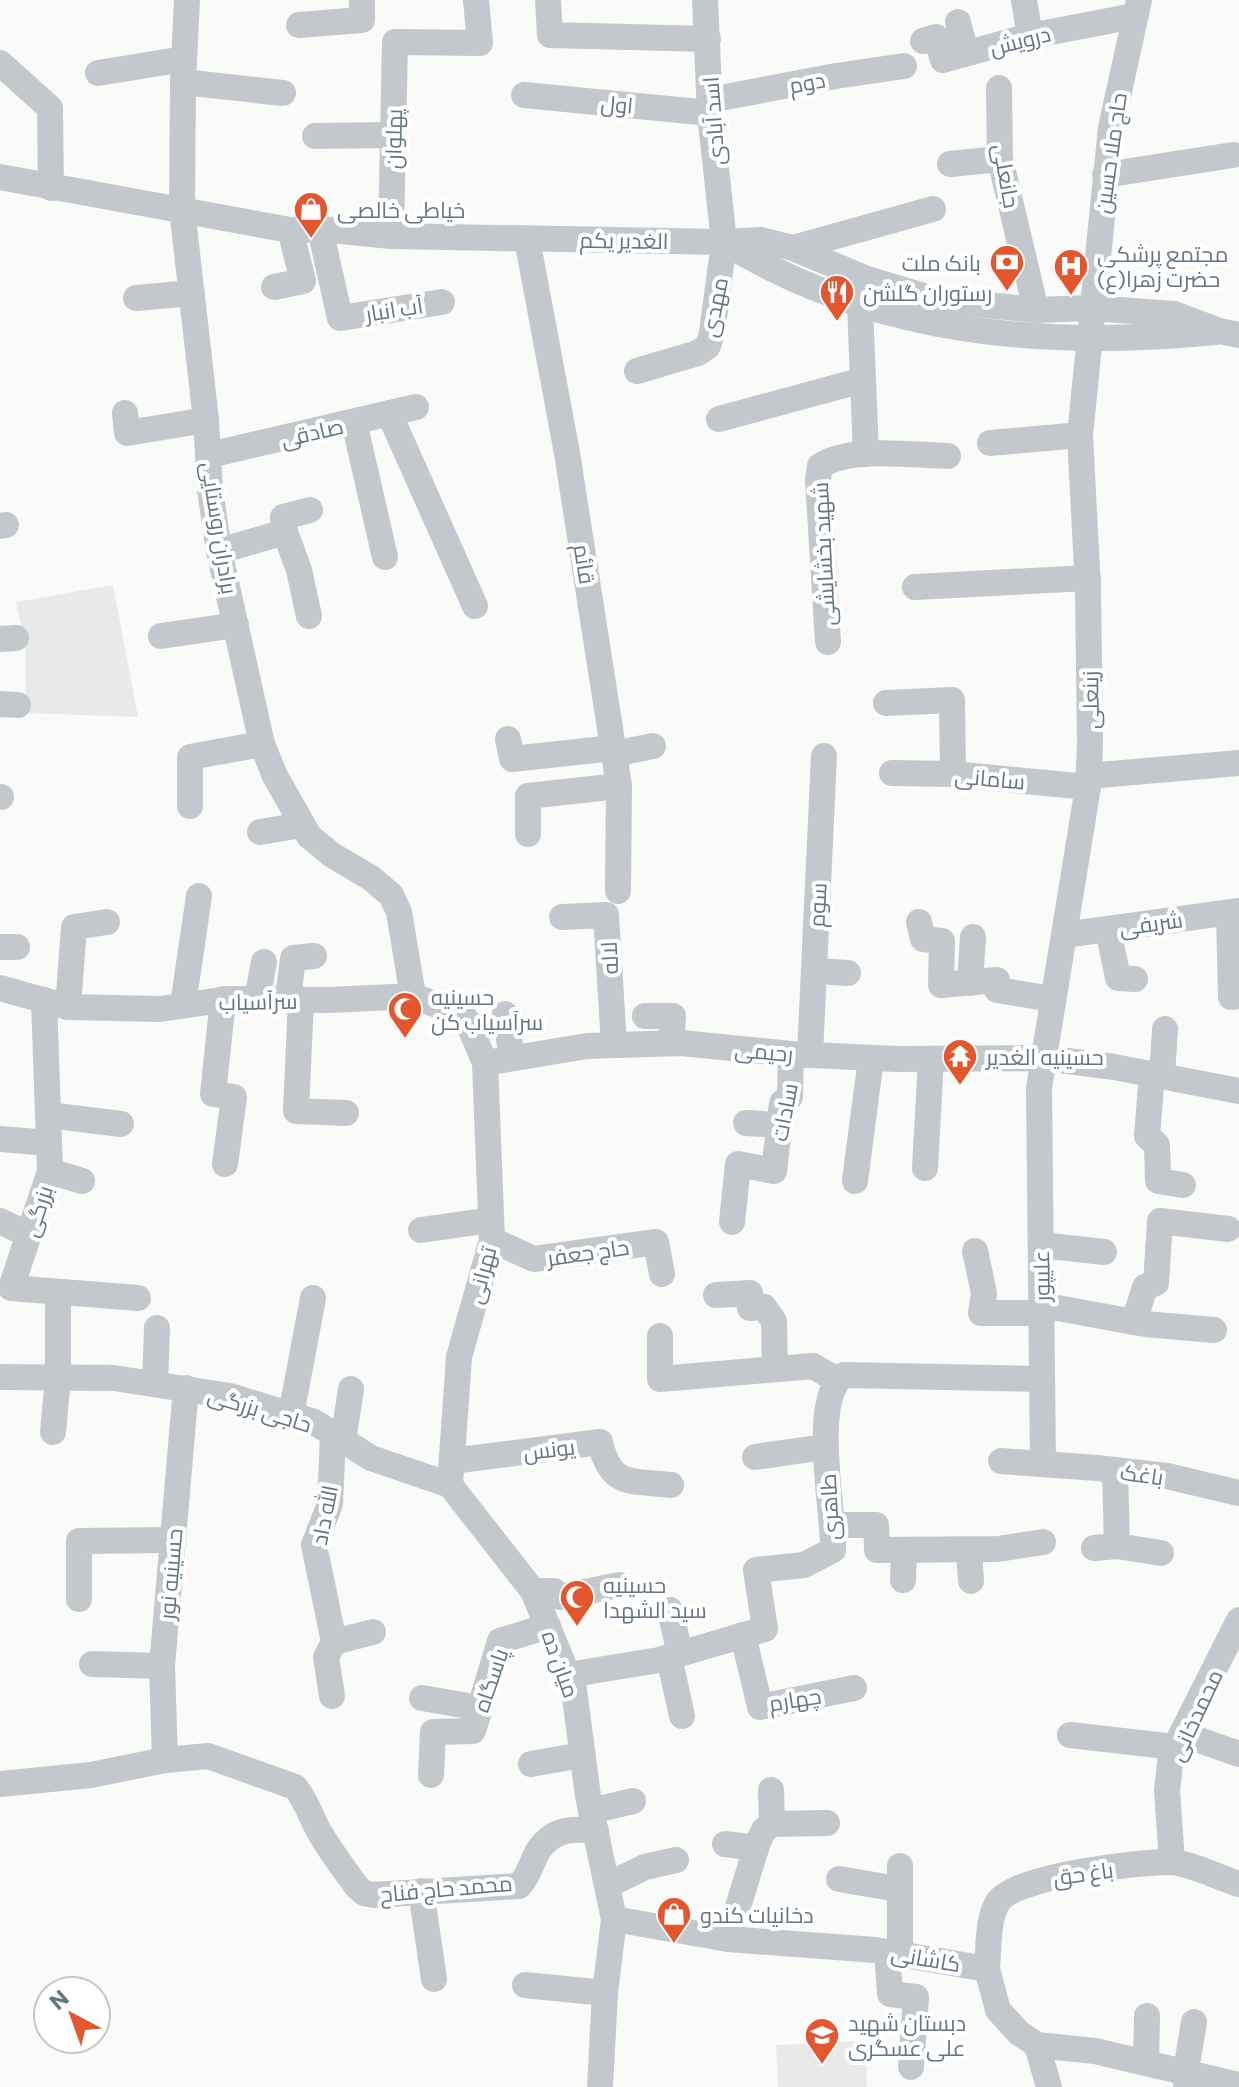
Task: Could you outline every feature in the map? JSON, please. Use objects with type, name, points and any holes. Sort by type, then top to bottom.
[{"type":"street","name":"برادران روستایی","points":[[187,0],[182,209],[206,420],[210,490],[219,551],[262,744],[275,776],[309,836],[391,895],[404,934],[413,996]]},
{"type":"street","name":"پهلوان","points":[[391,236],[395,42],[480,43],[476,0]]},
{"type":"street","points":[[548,0],[550,35],[708,39]]},
{"type":"street","name":"اسد آبادی","points":[[705,0],[710,106],[724,242]]},
{"type":"street","points":[[1024,0],[1030,36]]},
{"type":"street","name":"درویش","points":[[923,41],[936,37],[943,60],[1137,8]]},
{"type":"street","name":"حاج ملا حسین","points":[[1091,308],[1111,128],[1137,8]]},
{"type":"street","points":[[299,25],[362,10]]},
{"type":"street","points":[[958,22],[966,53]]},
{"type":"street","points":[[0,63],[50,108],[51,188]]},
{"type":"street","name":"دوم","points":[[710,106],[836,76],[904,66]]},
{"type":"street","points":[[98,73],[184,71],[283,93]]},
{"type":"street","name":"جانعلی","points":[[999,88],[1000,159],[1036,310]]},
{"type":"street","name":"اول","points":[[524,95],[710,106]]},
{"type":"street","points":[[315,136],[393,135]]},
{"type":"street","points":[[1105,175],[1233,155]]},
{"type":"street","points":[[950,164],[1000,159]]},
{"type":"street","name":"الغدیر یکم","points":[[0,177],[290,230],[527,239],[761,240],[793,248],[867,279],[937,300],[1036,310],[1091,308],[1174,314],[1229,333]]},
{"type":"street","points":[[793,248],[933,209]]},
{"type":"street","name":"آب انبار","points":[[320,229],[340,318],[442,302]]},
{"type":"street","points":[[274,287],[303,281],[290,230]]},
{"type":"street","name":"قائم","points":[[527,239],[567,453],[619,786],[618,891]]},
{"type":"street","points":[[724,242],[756,261],[860,306],[934,324],[1018,336],[1229,333]]},
{"type":"street","name":"مهدی","points":[[637,371],[698,353],[708,346],[724,242]]},
{"type":"street","points":[[866,454],[860,306],[867,279]]},
{"type":"street","points":[[136,298],[192,293]]},
{"type":"street","name":"زینعلی","points":[[1039,1088],[1088,782],[1088,578],[1080,435],[1091,308]]},
{"type":"street","points":[[719,419],[863,380]]},
{"type":"street","name":"صادقی","points":[[209,455],[416,407]]},
{"type":"street","points":[[125,413],[127,433],[206,420]]},
{"type":"street","points":[[389,413],[475,606]]},
{"type":"street","points":[[354,422],[385,557]]},
{"type":"street","points":[[990,443],[1080,435]]},
{"type":"street","name":"شهید بخشایشی","points":[[828,642],[818,479],[820,466],[832,458],[866,454],[948,456]]},
{"type":"street","points":[[309,616],[283,517],[310,510]]},
{"type":"street","points":[[219,551],[285,532]]},
{"type":"street","points":[[915,587],[1088,578]]},
{"type":"street","points":[[161,636],[236,625]]},
{"type":"street","points":[[886,703],[952,700],[953,774]]},
{"type":"street","points":[[508,739],[512,759],[653,746]]},
{"type":"street","points":[[190,806],[190,757],[262,744]]},
{"type":"street","name":"سوم","points":[[800,1054],[814,971],[824,756]]},
{"type":"street","name":"سامانی","points":[[892,773],[1088,782],[1239,763]]},
{"type":"street","points":[[528,834],[528,796],[619,786]]},
{"type":"street","points":[[260,832],[302,825]]},
{"type":"street","points":[[183,1005],[199,896]]},
{"type":"street","points":[[1234,912],[1231,997],[1239,996]]},
{"type":"street","name":"شریفی","points":[[1064,935],[1234,912]]},
{"type":"street","name":"لاله","points":[[562,917],[606,915],[614,1045]]},
{"type":"street","name":"بزرگی","points":[[58,1292],[11,1288],[50,1171],[48,1115],[56,1004],[74,927],[107,922]]},
{"type":"street","points":[[919,922],[923,939],[942,941],[941,985],[997,980],[997,990],[1053,999]]},
{"type":"street","points":[[1108,929],[1118,978],[1135,979]]},
{"type":"street","points":[[970,983],[973,937]]},
{"type":"street","points":[[314,956],[293,958],[296,1111],[346,1113]]},
{"type":"street","points":[[257,999],[264,962]]},
{"type":"street","points":[[814,971],[848,973]]},
{"type":"street","name":"سرآسیاب","points":[[0,988],[56,1004],[160,1009],[223,999],[413,996],[467,1020],[485,1063]]},
{"type":"street","points":[[223,999],[213,1094],[234,1097],[225,1164]]},
{"type":"street","points":[[505,1014],[512,1058]]},
{"type":"street","points":[[645,1016],[673,1016],[671,1043]]},
{"type":"street","points":[[1165,1029],[1147,1136],[1157,1145],[1158,1181],[1183,1185]]},
{"type":"street","name":"رحیمی","points":[[485,1063],[587,1046],[671,1043],[871,1058],[1044,1058]]},
{"type":"street","name":"سادات","points":[[732,1222],[738,1164],[774,1171],[782,1103],[790,1097],[800,1054]]},
{"type":"street","points":[[855,1181],[871,1058]]},
{"type":"street","points":[[1044,1058],[1239,1091]]},
{"type":"street","points":[[925,1168],[931,1059]]},
{"type":"street","name":"تهرانی","points":[[451,1473],[459,1357],[491,1230],[485,1063]]},
{"type":"street","name":"علیپور","points":[[1039,1088],[1043,1464]]},
{"type":"street","points":[[48,1115],[121,1124]]},
{"type":"street","points":[[746,1123],[779,1125]]},
{"type":"street","points":[[0,1139],[49,1143]]},
{"type":"street","points":[[50,1171],[82,1181]]},
{"type":"street","points":[[0,1221],[29,1235]]},
{"type":"street","points":[[1139,1323],[1145,1287],[1156,1283],[1160,1221],[1228,1229]]},
{"type":"street","points":[[421,1230],[491,1230]]},
{"type":"street","name":"حاج جعفر","points":[[491,1230],[534,1259],[656,1242],[662,1274]]},
{"type":"street","points":[[1041,1245],[1104,1252]]},
{"type":"street","points":[[975,1251],[984,1293],[981,1313],[1041,1309],[1214,1330]]},
{"type":"street","points":[[53,1432],[58,1377],[58,1292],[138,1298]]},
{"type":"street","points":[[716,1295],[750,1293],[750,1308],[764,1307],[774,1321],[775,1369]]},
{"type":"street","points":[[291,1415],[313,1298]]},
{"type":"street","points":[[155,1384],[157,1328]]},
{"type":"street","points":[[660,1336],[660,1379],[813,1366],[837,1380],[844,1375],[1042,1379]]},
{"type":"street","name":"حاجی بزرگی","points":[[0,1377],[114,1378],[230,1396],[314,1422],[371,1458],[451,1473]]},
{"type":"street","name":"طاهری","points":[[743,1635],[765,1629],[756,1570],[804,1565],[833,1550],[834,1525],[825,1447],[830,1391],[837,1380]]},
{"type":"street","name":"حسینیه نور","points":[[165,1760],[162,1666],[186,1388]]},
{"type":"street","name":"الله داد","points":[[332,1696],[326,1657],[334,1642],[314,1545],[330,1504],[338,1438],[351,1389]]},
{"type":"street","name":"یونس","points":[[451,1473],[600,1442],[605,1464],[614,1475],[671,1485]]},
{"type":"street","points":[[755,1457],[825,1447]]},
{"type":"street","name":"باغک","points":[[1001,1461],[1167,1476],[1239,1493]]},
{"type":"street","points":[[1115,1470],[1105,1547],[1161,1553]]},
{"type":"street","name":"میان ده","points":[[451,1473],[533,1591],[574,1690],[593,1821],[614,1919],[605,1993],[600,2087]]},
{"type":"street","points":[[834,1525],[876,1525],[877,1550],[969,1550],[1043,1542]]},
{"type":"street","points":[[79,1599],[79,1541],[173,1540]]},
{"type":"street","points":[[903,1580],[904,1550]]},
{"type":"street","points":[[969,1550],[971,1581]]},
{"type":"street","points":[[533,1591],[554,1591],[560,1597],[619,1585]]},
{"type":"street","points":[[670,1610],[682,1716]]},
{"type":"street","name":"محمدخانی","points":[[1172,1862],[1167,1790],[1171,1755],[1238,1624]]},
{"type":"street","name":"پاسگاه","points":[[431,1775],[433,1732],[473,1731],[500,1641],[548,1626]]},
{"type":"street","points":[[334,1642],[373,1632]]},
{"type":"street","points":[[568,1675],[674,1656],[743,1635]]},
{"type":"street","name":"چهارم","points":[[743,1635],[760,1707],[854,1688]]},
{"type":"street","points":[[92,1664],[162,1666]]},
{"type":"street","points":[[422,1698],[480,1708]]},
{"type":"street","points":[[1070,1735],[1179,1740],[1239,1754]]},
{"type":"street","points":[[531,1764],[582,1755]]},
{"type":"street","name":"محمد حاج فناح","points":[[0,1784],[91,1775],[165,1760],[208,1756],[295,1787],[304,1797],[322,1837],[357,1887],[364,1893],[374,1895],[519,1886],[526,1879],[538,1851],[552,1836],[593,1821]]},
{"type":"street","points":[[771,1790],[772,1824]]},
{"type":"street","points":[[593,1821],[633,1801]]},
{"type":"street","points":[[728,1939],[764,1830],[772,1824],[827,1823]]},
{"type":"street","points":[[725,1844],[756,1848]]},
{"type":"street","points":[[608,1885],[645,1867],[676,1860]]},
{"type":"street","name":"باغ حق","points":[[987,1969],[992,1920],[998,1902],[1011,1890],[1048,1877],[1172,1862],[1239,1884]]},
{"type":"street","points":[[839,1879],[899,1877],[890,1994],[916,1997],[911,2067]]},
{"type":"street","points":[[421,1891],[434,1979]]},
{"type":"street","name":"کاشانی","points":[[614,1919],[728,1939],[893,1953],[987,1969],[998,2010],[1019,2033],[1037,2045]]},
{"type":"street","points":[[525,1985],[605,1993]]},
{"type":"street","points":[[1146,2062],[1147,2016]]},
{"type":"street","points":[[1186,2079],[1194,2022]]},
{"type":"street","points":[[1049,2087],[1037,2045],[1095,2051],[1146,2062],[1186,2079],[1239,2085]]},
{"type":"shaded area","points":[[113,585],[138,717],[26,713],[25,642],[16,602]]},
{"type":"shaded area","name":"دبستان شهید علی عسگری","points":[[865,2041],[867,2087],[778,2087],[776,2045]]},
{"type":"place","name":"خیاطی خالصی","points":[[311,240]]},
{"type":"place","name":"بانک ملت","points":[[1007,293]]},
{"type":"place","name":"مجتمع پرشکی حضرت زهرا(ع)","points":[[1071,297]]},
{"type":"place","name":"رستوران گلشن","points":[[837,323]]},
{"type":"place","name":"حسینیه سرآسیاب کن","points":[[405,1040]]},
{"type":"place","name":"حسینیه الغدیر","points":[[960,1087]]},
{"type":"place","name":"حسینیه سید الشهدا","points":[[577,1628]]},
{"type":"place","name":"دخانیات کندو","points":[[674,1945]]},
{"type":"place","name":"دبستان شهید علی عسگری","points":[[822,2066]]}]
